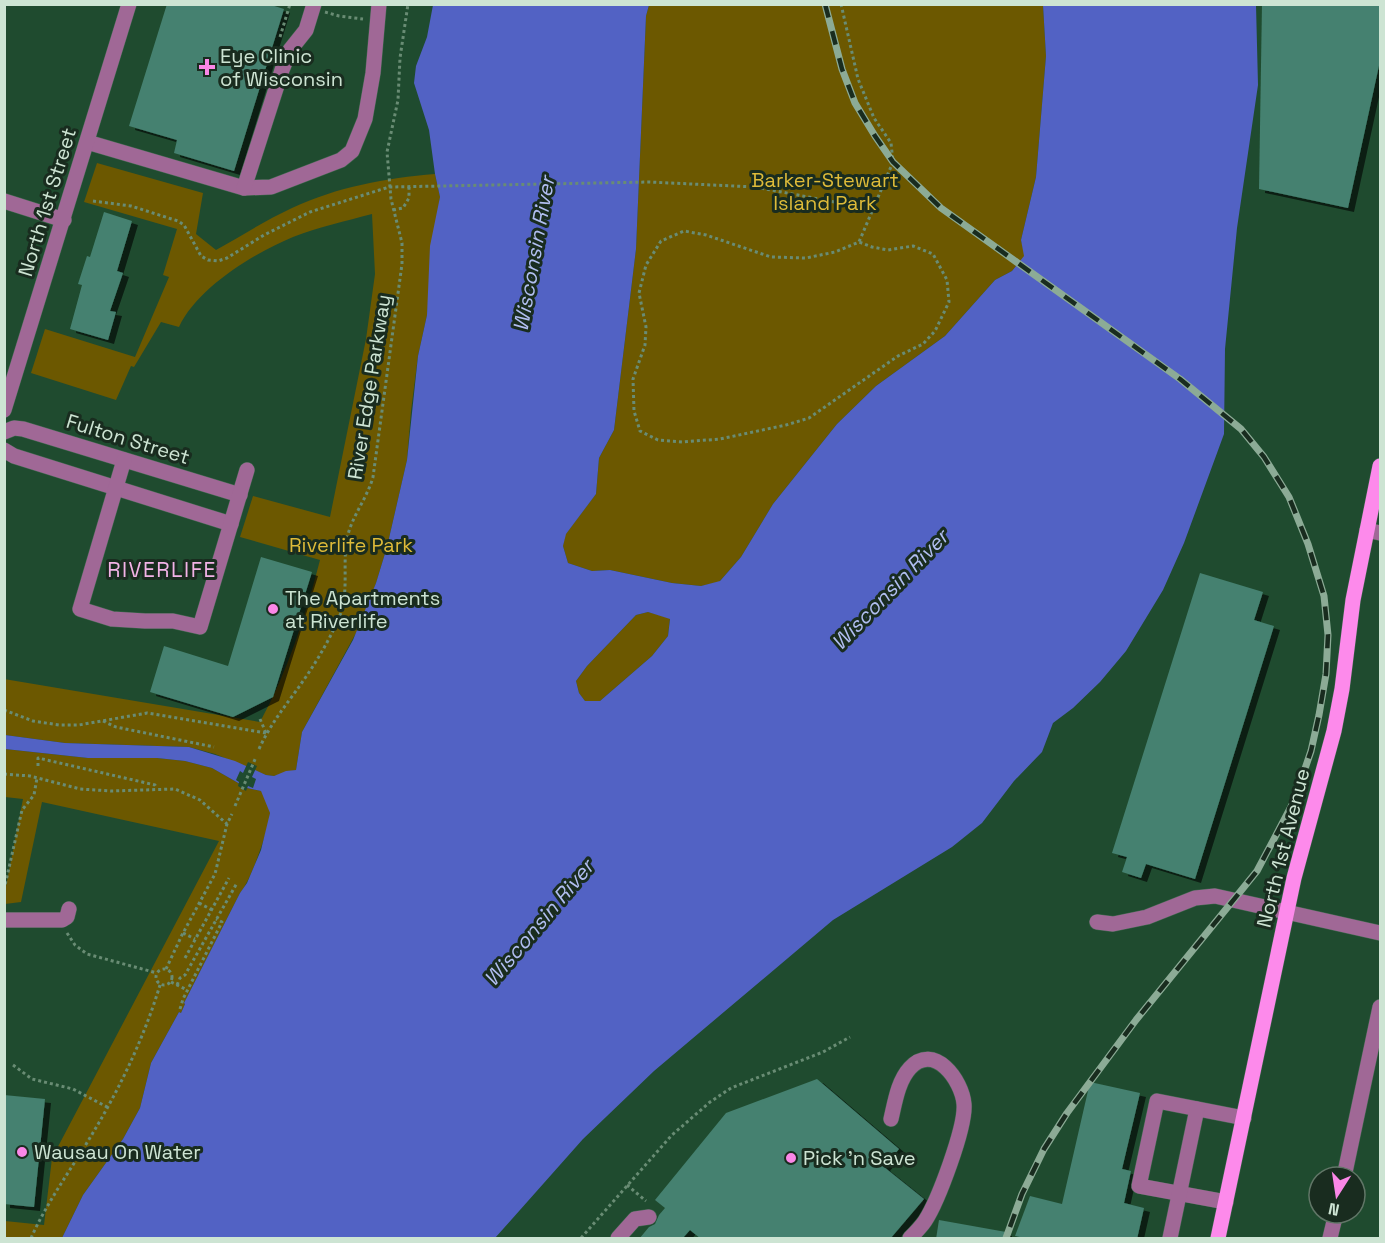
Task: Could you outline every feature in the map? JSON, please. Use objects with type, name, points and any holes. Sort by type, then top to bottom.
[{"type":"main road","name":"North 1st Avenue","points":[[1218,1239],[1286,913],[1332,739],[1342,688],[1352,607],[1374,532],[1380,466]]},
{"type":"street","name":"North 1st Street","points":[[4,410],[129,4]]},
{"type":"street","points":[[87,142],[244,188],[271,187],[341,160],[352,151],[365,119],[371,89],[379,4]]},
{"type":"street","points":[[244,188],[290,50],[306,30],[318,8]]},
{"type":"street","points":[[4,201],[64,220]]},
{"type":"street","name":"Fulton Street","points":[[4,432],[14,428],[23,429],[240,495]]},
{"type":"street","points":[[4,450],[14,456],[231,524]]},
{"type":"street","points":[[124,460],[80,609],[100,617],[129,621],[172,621],[200,627],[247,470]]},
{"type":"street","points":[[1097,922],[1113,924],[1147,917],[1196,898],[1215,896],[1380,933]]},
{"type":"street","points":[[4,920],[67,915]]},
{"type":"street","points":[[1347,1165],[1380,1007]]},
{"type":"street","points":[[891,1119],[904,1075],[917,1062],[925,1059],[949,1069],[963,1096],[964,1120],[932,1208],[925,1221],[910,1239]]},
{"type":"street","points":[[1226,1202],[1139,1186],[1157,1101],[1244,1118]]},
{"type":"street","points":[[1170,1239],[1197,1109]]},
{"type":"street","points":[[618,1239],[635,1219],[650,1210]]},
{"type":"path","points":[[278,46],[290,4]]},
{"type":"path","name":"River Edge Parkway","points":[[259,749],[266,733],[319,657],[338,622],[344,604],[346,542],[373,477],[401,276],[402,243],[389,187],[387,147],[398,100],[400,58],[408,4]]},
{"type":"path","points":[[841,4],[858,79],[874,118],[891,143],[893,162],[859,242],[835,252],[806,258],[771,257],[684,231],[661,241],[646,266],[639,293],[646,327],[645,345],[633,379],[634,411],[640,431],[658,440],[682,442],[720,439],[786,426],[809,418],[898,356],[923,344],[935,332],[949,302],[948,280],[933,254],[914,246],[888,250],[859,242]]},
{"type":"path","points":[[318,8],[339,16],[367,19]]},
{"type":"path","points":[[93,201],[130,206],[178,221],[184,225],[201,256],[218,261],[310,212],[389,187],[648,182],[755,187],[872,209]]},
{"type":"path","points":[[393,210],[403,208],[409,198],[408,187]]},
{"type":"path","points":[[4,710],[33,721],[60,725],[72,726],[134,714],[155,714],[219,727],[266,733]]},
{"type":"path","points":[[260,719],[266,733]]},
{"type":"path","points":[[102,721],[116,727],[214,747]]},
{"type":"path","points":[[235,806],[256,757]]},
{"type":"path","points":[[38,766],[38,758],[155,785],[157,788]]},
{"type":"path","points":[[4,774],[37,778],[80,789],[111,791],[175,789],[191,795],[227,824]]},
{"type":"path","points":[[4,890],[22,807],[34,795],[37,778]]},
{"type":"path","points":[[166,969],[215,874],[227,824],[232,814]]},
{"type":"path","points":[[185,958],[229,878]]},
{"type":"path","points":[[177,985],[237,883]]},
{"type":"path","points":[[199,903],[212,910]]},
{"type":"path","points":[[67,915],[69,938],[84,952],[157,973]]},
{"type":"path","points":[[180,1009],[187,990],[222,922],[216,919]]},
{"type":"path","points":[[183,933],[195,939]]},
{"type":"path","points":[[160,985],[156,978],[161,969],[166,969],[172,974],[171,982]]},
{"type":"path","points":[[171,982],[187,990]]},
{"type":"path","points":[[160,985],[168,985],[171,982]]},
{"type":"path","points":[[31,1239],[48,1202],[94,1131],[132,1059],[160,985]]},
{"type":"path","points":[[581,1239],[677,1130],[723,1093],[823,1052],[850,1037]]},
{"type":"path","points":[[13,1065],[32,1079],[73,1089],[107,1107]]},
{"type":"path","points":[[627,1185],[645,1201],[650,1210]]},
{"type":"green space","name":"Barker-Stewart Island Park","points":[[649,5],[1043,5],[1046,56],[1036,177],[1021,240],[1025,256],[1012,271],[995,280],[945,336],[876,386],[837,424],[773,504],[741,557],[719,582],[701,586],[672,583],[610,570],[592,571],[568,563],[563,546],[565,535],[596,494],[599,458],[614,430],[636,249],[646,16]]},
{"type":"green space","name":"Riverlife Park","points":[[97,163],[203,193],[196,234],[216,250],[282,213],[326,194],[380,181],[435,174],[440,197],[427,315],[418,356],[407,460],[387,547],[362,622],[302,732],[296,770],[274,776],[266,775],[215,754],[189,747],[65,743],[5,735],[4,679],[260,722],[279,684],[295,643],[320,560],[240,537],[253,496],[330,517],[366,339],[375,274],[372,214],[293,237],[261,252],[228,273],[199,299],[179,327],[161,322],[134,367],[131,366],[116,400],[31,373],[45,329],[135,357],[169,277],[163,275],[177,229],[84,202]]},
{"type":"green space","points":[[648,612],[670,618],[668,636],[652,656],[600,701],[585,701],[579,693],[576,681],[587,666],[636,615]]},
{"type":"green space","points":[[5,749],[88,758],[157,758],[185,761],[212,768],[247,788],[261,791],[270,810],[269,821],[254,868],[184,1003],[181,1013],[179,1012],[151,1063],[140,1108],[123,1139],[83,1195],[62,1238],[5,1238],[5,1221],[44,1225],[52,1158],[219,841],[42,802],[21,902],[5,904],[5,891],[23,799],[5,797]]},
{"type":"water","name":"Wisconsin River","points":[[433,5],[649,5],[646,16],[636,249],[614,430],[599,458],[596,494],[566,534],[563,546],[568,563],[592,571],[610,570],[672,583],[701,586],[720,581],[741,557],[773,504],[837,424],[876,386],[945,336],[995,280],[1012,271],[1024,256],[1021,240],[1036,177],[1046,56],[1043,5],[1256,5],[1258,85],[1237,228],[1225,349],[1224,434],[1184,543],[1163,590],[1126,651],[1100,682],[1073,708],[1053,723],[1042,752],[1014,781],[982,823],[952,847],[833,920],[654,1071],[583,1139],[495,1238],[62,1238],[83,1195],[123,1139],[140,1108],[151,1063],[179,1012],[181,1013],[184,1003],[247,883],[261,850],[270,813],[261,791],[247,788],[212,768],[185,761],[157,758],[88,758],[5,749],[5,735],[65,743],[189,747],[235,761],[266,775],[274,776],[296,770],[302,732],[353,640],[376,583],[387,547],[407,460],[418,356],[427,315],[430,246],[440,197],[429,130],[414,83],[416,66],[427,37]],"holes":[[[648,612],[670,619],[668,636],[652,656],[600,701],[585,701],[579,693],[576,681],[587,666],[636,615]]]},
{"type":"pier","points":[[248,762],[257,766],[252,777],[256,779],[253,788],[248,786],[246,791],[238,786],[239,782],[236,780],[240,771],[243,773]]},
{"type":"building","name":"Eye Clinic of Wisconsin","points":[[167,4],[268,4],[284,9],[234,171],[174,153],[177,140],[129,126]]},
{"type":"building","points":[[1262,4],[1380,4],[1380,61],[1348,208],[1259,189]]},
{"type":"building","points":[[104,212],[132,221],[117,271],[123,273],[110,311],[116,312],[108,340],[70,329],[82,285],[78,284],[87,256],[90,257]]},
{"type":"building","name":"The Apartments at Riverlife","points":[[261,557],[312,572],[273,697],[233,717],[150,692],[164,646],[228,666]]},
{"type":"building","points":[[1200,573],[1263,592],[1254,620],[1274,626],[1195,879],[1146,864],[1141,878],[1122,872],[1127,857],[1112,853]]},
{"type":"building","name":"Pick 'n Save","points":[[817,1079],[899,1149],[884,1167],[924,1199],[890,1239],[701,1239],[690,1230],[682,1239],[639,1239],[649,1227],[655,1224],[665,1208],[655,1200],[726,1113]]},
{"type":"building","points":[[1090,1082],[1140,1093],[1122,1169],[1131,1171],[1124,1203],[1144,1208],[1137,1239],[1030,1239],[1015,1236],[1030,1196],[1062,1204]]},
{"type":"building","name":"Wausau On Water","points":[[4,1095],[45,1099],[34,1207],[4,1204]]},
{"type":"building","points":[[939,1220],[1006,1232],[1005,1239],[936,1239]]},
{"type":"railway","points":[[825,4],[842,69],[855,103],[893,162],[941,208],[1180,379],[1241,429],[1264,457],[1289,497],[1308,544],[1324,596],[1328,635],[1326,674],[1311,751],[1294,801],[1257,871],[1136,1020],[1067,1113],[1044,1149],[1022,1194],[1006,1238]]},
{"type":"place","name":"Eye Clinic of Wisconsin","points":[[207,67]]},
{"type":"place","name":"The Apartments at Riverlife","points":[[273,609]]},
{"type":"place","name":"Wausau On Water","points":[[22,1152]]},
{"type":"place","name":"Pick 'n Save","points":[[791,1158]]},
{"type":"district","name":"RIVERLIFE","points":[[162,570]]}]
